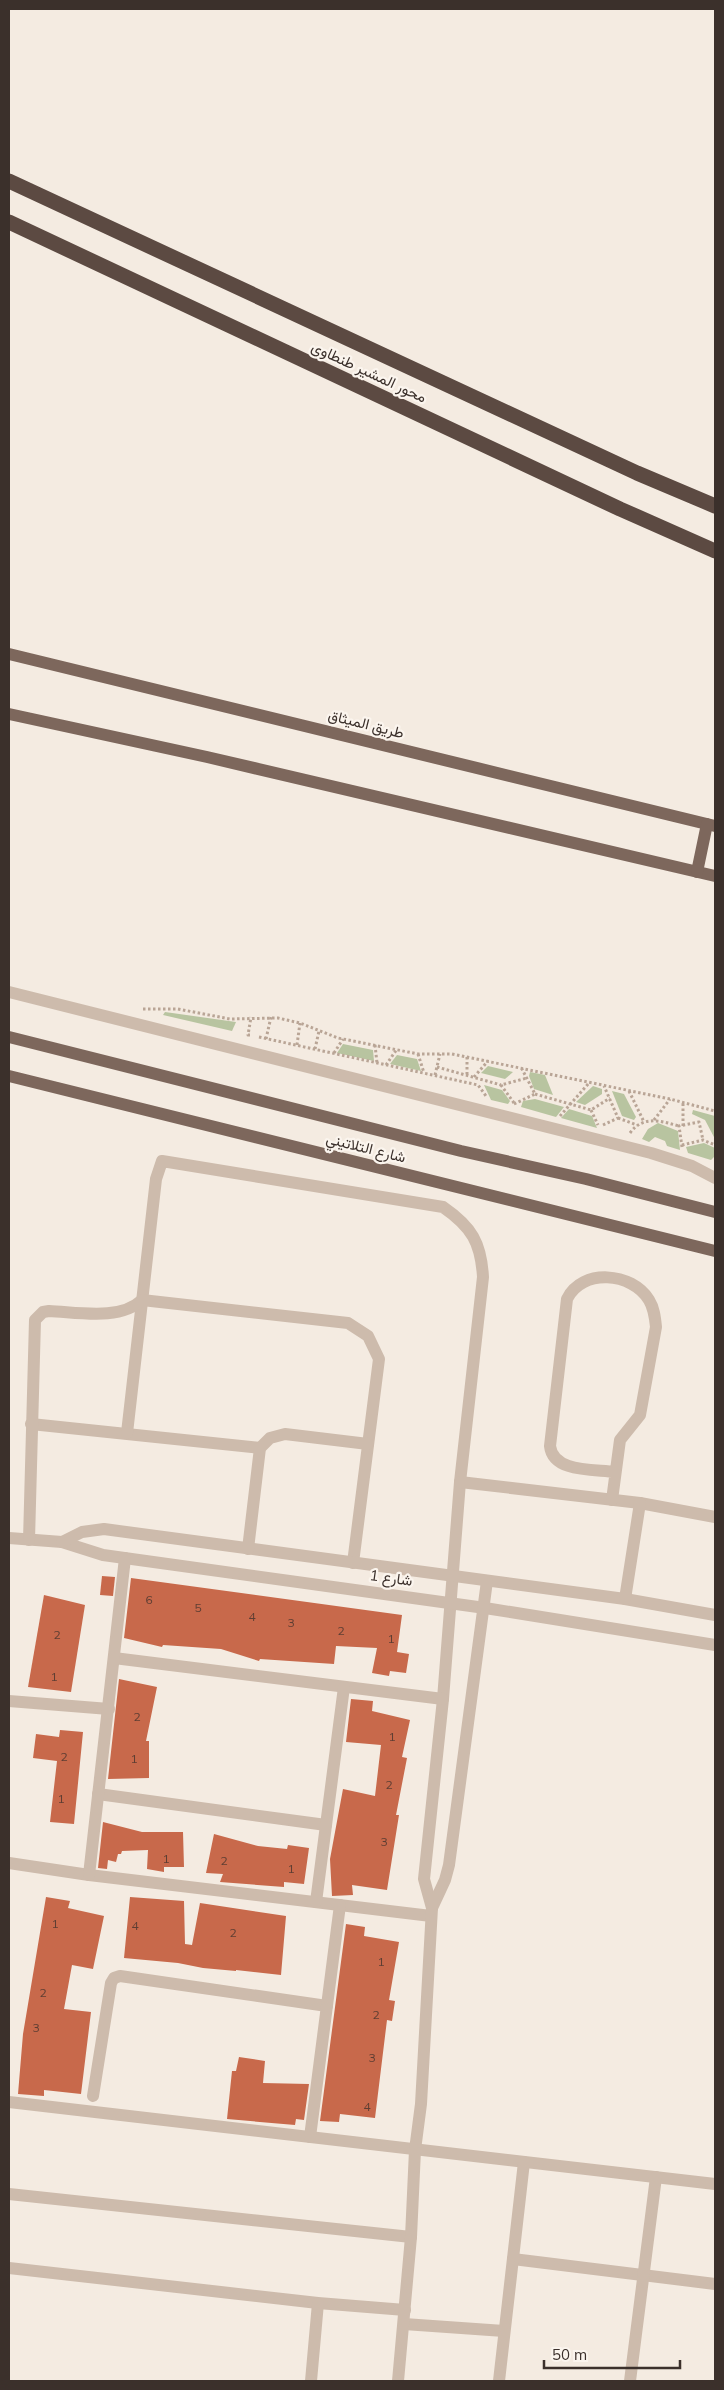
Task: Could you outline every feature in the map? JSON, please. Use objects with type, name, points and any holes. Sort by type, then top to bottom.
[{"type":"highway","name":"محور المشير طنطاوى","points":[[9,181],[628,469],[715,506]]},
{"type":"highway","name":"محور المشير طنطاوى","points":[[9,222],[611,505],[715,551]]},
{"type":"main road","name":"طريق الميثاق","points":[[9,654],[711,825]]},
{"type":"main road","points":[[9,714],[208,757],[715,876]]},
{"type":"main road","points":[[696,872],[711,825]]},
{"type":"main road","name":"شارع التلاتيني","points":[[9,1037],[461,1152],[586,1179],[715,1212]]},
{"type":"main road","name":"شارع التلاتيني","points":[[9,1076],[715,1251]]},
{"type":"street","points":[[9,992],[672,1158],[715,1178]]},
{"type":"street","points":[[127,1433],[156,1179],[162,1161],[443,1207],[461,1219],[474,1236],[482,1256],[483,1277],[460,1482],[443,1699],[424,1879],[432,1912],[421,2104],[415,2150],[411,2238],[398,2381]]},
{"type":"street","points":[[612,1500],[620,1440],[636,1421],[642,1408],[656,1327],[655,1317],[648,1299],[635,1286],[617,1280],[596,1277],[582,1281],[575,1286],[567,1299],[550,1446],[553,1456],[561,1464],[615,1472]]},
{"type":"street","points":[[29,1540],[33,1326],[38,1316],[48,1311],[110,1313],[134,1307],[142,1300],[348,1322],[368,1336],[379,1358],[353,1563]]},
{"type":"street","points":[[31,1424],[260,1448]]},
{"type":"street","points":[[248,1549],[260,1448],[270,1438],[285,1434],[368,1444]]},
{"type":"street","points":[[460,1482],[640,1503],[715,1516]]},
{"type":"street","points":[[626,1600],[640,1503]]},
{"type":"street","name":"شارع 1","points":[[62,1542],[82,1532],[104,1529],[626,1600],[715,1615]]},
{"type":"street","name":"شارع 1","points":[[9,1538],[62,1542],[103,1555],[485,1608],[715,1645]]},
{"type":"street","points":[[89,1875],[125,1558]]},
{"type":"street","points":[[432,1912],[449,1865],[485,1608],[487,1581]]},
{"type":"street","points":[[114,1658],[443,1699]]},
{"type":"street","points":[[316,1902],[344,1687]]},
{"type":"street","points":[[9,1701],[109,1709]]},
{"type":"street","points":[[98,1794],[326,1825]]},
{"type":"street","points":[[9,1863],[89,1875],[340,1905],[432,1912]]},
{"type":"street","points":[[310,2137],[340,1905]]},
{"type":"street","points":[[93,2096],[111,1983],[114,1978],[120,1976],[327,2006]]},
{"type":"street","points":[[9,2102],[715,2184]]},
{"type":"street","points":[[499,2381],[524,2162]]},
{"type":"street","points":[[630,2381],[656,2177]]},
{"type":"street","points":[[9,2194],[411,2238]]},
{"type":"street","points":[[513,2259],[715,2284]]},
{"type":"street","points":[[9,2268],[318,2303],[405,2310]]},
{"type":"street","points":[[311,2381],[318,2303]]},
{"type":"street","points":[[404,2324],[504,2331]]},
{"type":"path","points":[[135,1008],[178,1009],[221,1018],[271,1018],[300,1023],[343,1039],[418,1054],[440,1054],[488,1061],[670,1099],[715,1111]]},
{"type":"path","points":[[251,1017],[248,1035],[478,1085],[490,1101]]},
{"type":"path","points":[[266,1039],[271,1018]]},
{"type":"path","points":[[297,1045],[300,1023]]},
{"type":"path","points":[[315,1050],[319,1031]]},
{"type":"path","points":[[334,1053],[343,1039]]},
{"type":"path","points":[[375,1045],[378,1063]]},
{"type":"path","points":[[386,1065],[397,1049]]},
{"type":"path","points":[[418,1054],[424,1073]]},
{"type":"path","points":[[435,1075],[440,1054]]},
{"type":"path","points":[[466,1057],[467,1076]]},
{"type":"path","points":[[474,1077],[488,1061]]},
{"type":"path","points":[[437,1066],[501,1085],[527,1078]]},
{"type":"path","points":[[522,1069],[534,1094]]},
{"type":"path","points":[[566,1121],[558,1118],[589,1083]]},
{"type":"path","points":[[501,1085],[513,1105]]},
{"type":"path","points":[[604,1086],[618,1118],[637,1126]]},
{"type":"path","points":[[628,1090],[644,1122]]},
{"type":"path","points":[[513,1105],[534,1094],[591,1110],[610,1098]]},
{"type":"path","points":[[654,1120],[670,1099]]},
{"type":"path","points":[[683,1102],[681,1126],[683,1152]]},
{"type":"path","points":[[505,1105],[513,1105],[522,1109]]},
{"type":"path","points":[[591,1110],[599,1127],[618,1118]]},
{"type":"path","points":[[625,1146],[628,1137],[637,1126],[654,1120],[681,1126],[699,1122],[703,1140]]},
{"type":"path","points":[[590,1127],[605,1131]]},
{"type":"path","points":[[682,1145],[703,1140],[715,1145]]},
{"type":"green space","points":[[165,1012],[236,1022],[232,1031],[163,1015]]},
{"type":"green space","points":[[343,1044],[373,1050],[374,1061],[337,1053]]},
{"type":"green space","points":[[397,1055],[417,1059],[421,1071],[390,1064]]},
{"type":"green space","points":[[488,1066],[513,1072],[505,1079],[481,1073]]},
{"type":"green space","points":[[530,1072],[545,1075],[553,1095],[534,1089],[529,1076]]},
{"type":"green space","points":[[484,1085],[502,1090],[510,1101],[508,1104],[491,1100]]},
{"type":"green space","points":[[593,1086],[602,1089],[602,1094],[585,1105],[576,1102]]},
{"type":"green space","points":[[612,1091],[624,1094],[636,1117],[634,1120],[622,1116]]},
{"type":"green space","points":[[535,1099],[564,1107],[556,1117],[521,1107],[523,1101]]},
{"type":"green space","points":[[569,1109],[592,1116],[597,1128],[561,1118]]},
{"type":"green space","points":[[693,1110],[715,1116],[715,1139],[705,1120],[692,1114]]},
{"type":"green space","points":[[658,1123],[678,1131],[680,1150],[667,1146],[665,1141],[655,1137],[649,1142],[642,1139],[648,1129]]},
{"type":"green space","points":[[704,1143],[715,1148],[715,1156],[711,1160],[688,1153],[686,1147]]},
{"type":"building","points":[[102,1576],[115,1577],[113,1596],[100,1595]]},
{"type":"building","points":[[131,1578],[402,1615],[397,1652],[409,1654],[406,1673],[390,1671],[389,1676],[372,1673],[377,1648],[336,1646],[334,1664],[260,1659],[259,1661],[221,1649],[163,1645],[162,1647],[124,1638]]},
{"type":"building","points":[[44,1595],[85,1605],[71,1692],[28,1687]]},
{"type":"building","points":[[119,1679],[157,1687],[146,1741],[149,1741],[149,1778],[108,1779]]},
{"type":"building","points":[[351,1699],[373,1701],[372,1711],[410,1720],[402,1757],[407,1758],[396,1815],[399,1815],[387,1890],[352,1885],[353,1895],[332,1896],[330,1859],[343,1789],[375,1796],[381,1745],[346,1742]]},
{"type":"building","points":[[60,1730],[83,1732],[74,1824],[50,1822],[57,1761],[33,1758],[36,1734],[59,1737]]},
{"type":"building","points":[[103,1822],[142,1832],[183,1832],[184,1867],[164,1867],[164,1872],[147,1869],[148,1850],[122,1851],[121,1854],[118,1854],[116,1862],[108,1860],[107,1869],[98,1868]]},
{"type":"building","points":[[214,1834],[258,1846],[287,1849],[288,1845],[309,1848],[304,1884],[284,1882],[284,1887],[220,1882],[223,1874],[206,1873]]},
{"type":"building","points":[[46,1897],[70,1901],[68,1908],[104,1916],[93,1969],[72,1965],[64,2009],[91,2012],[81,2094],[44,2090],[44,2096],[18,2094],[23,2034]]},
{"type":"building","points":[[130,1897],[184,1901],[185,1944],[192,1945],[200,1903],[286,1916],[281,1975],[124,1958]]},
{"type":"building","points":[[346,1924],[365,1927],[364,1936],[399,1942],[389,2000],[395,2001],[392,2021],[387,2020],[375,2118],[340,2114],[339,2122],[320,2121]]},
{"type":"building","points":[[239,2057],[265,2061],[263,2083],[309,2084],[304,2120],[296,2119],[295,2125],[227,2119],[232,2071],[236,2071]]}]
